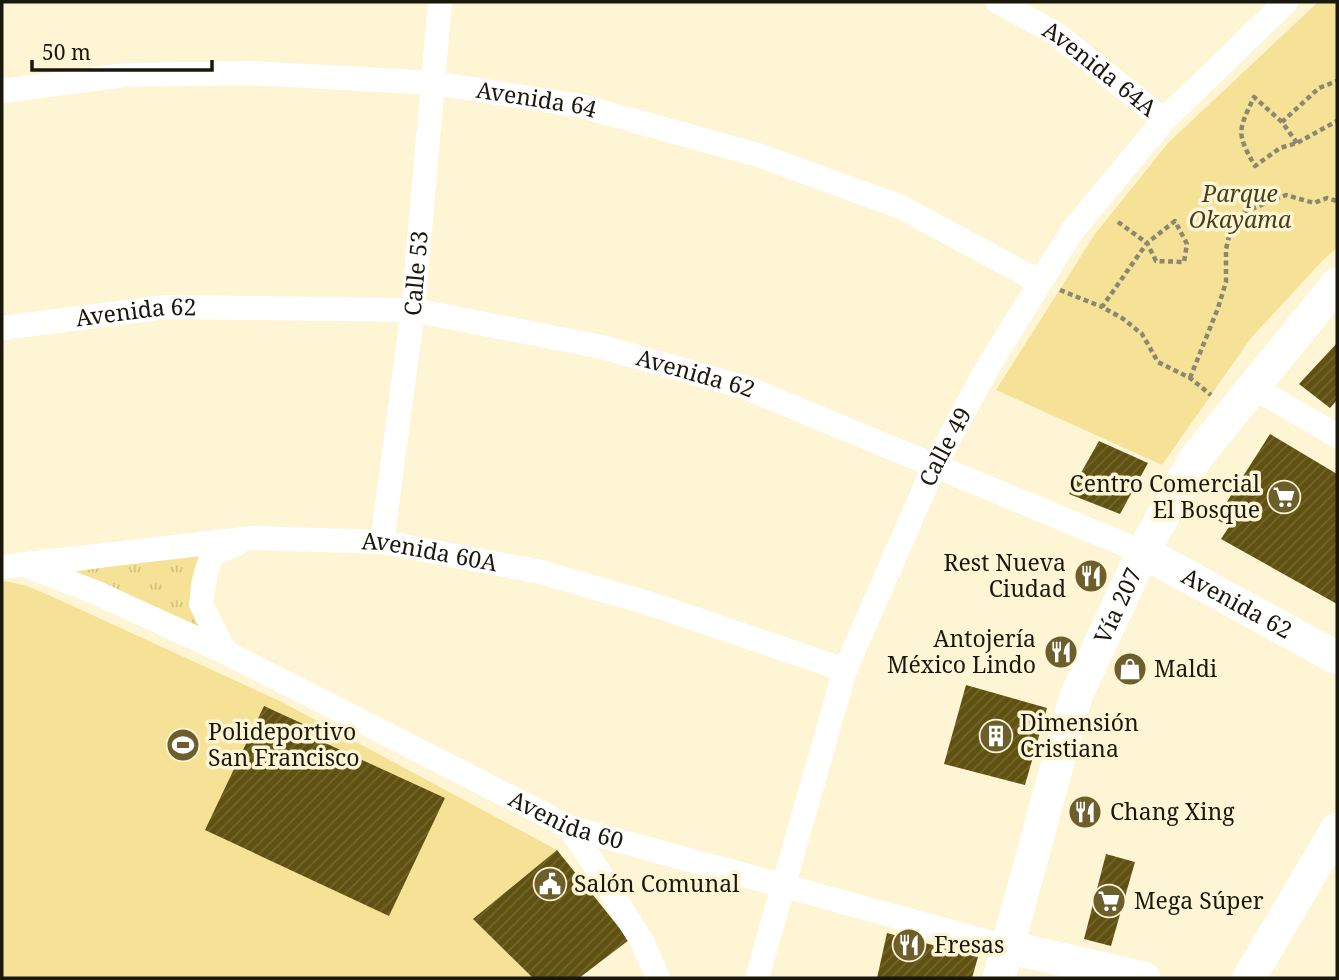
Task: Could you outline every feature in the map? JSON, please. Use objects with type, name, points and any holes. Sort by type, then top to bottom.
[{"type":"main road","name":"Vía 207","points":[[1003,963],[1076,696],[1143,552],[1195,459],[1337,284]]},
{"type":"main road","name":"Avenida 62","points":[[1143,552],[1337,658]]},
{"type":"main road","points":[[1249,978],[1337,830]]},
{"type":"main road","name":"Avenida 60","points":[[1003,963],[1144,978]]},
{"type":"street","name":"Calle 53","points":[[382,542],[412,310],[440,2]]},
{"type":"street","name":"Avenida 64A","points":[[998,2],[1055,33],[1164,120]]},
{"type":"street","name":"Calle 49","points":[[757,978],[845,670],[934,467],[985,372],[1072,232],[1164,120],[1286,2]]},
{"type":"street","name":"Avenida 64","points":[[2,91],[125,75],[251,73],[434,83],[581,106],[758,155],[901,207],[1040,282]]},
{"type":"street","name":"Avenida 62","points":[[2,328],[166,307],[412,310],[602,348],[747,388],[1143,552]]},
{"type":"street","points":[[1253,387],[1337,436]]},
{"type":"street","points":[[225,652],[201,604],[206,573],[212,554],[252,538]]},
{"type":"street","name":"Avenida 60A","points":[[13,566],[252,538],[382,542],[541,572],[651,604],[845,670]]},
{"type":"street","name":"Avenida 60","points":[[13,566],[96,592],[225,652],[569,827],[784,886],[1003,963]]},
{"type":"street","points":[[569,827],[643,943],[658,978]]},
{"type":"path","points":[[1282,122],[1319,88],[1337,80]]},
{"type":"path","points":[[1297,143],[1282,122],[1254,97],[1241,123],[1241,133],[1242,143],[1255,166],[1280,148],[1297,143],[1337,121]]},
{"type":"path","points":[[1190,378],[1226,282],[1226,249],[1233,220],[1244,212],[1286,195],[1314,203],[1327,198],[1337,201]]},
{"type":"path","points":[[1102,307],[1147,243],[1175,221],[1187,244],[1184,262],[1156,261],[1147,243],[1118,222]]},
{"type":"path","points":[[1040,282],[1122,318],[1142,334],[1158,362],[1190,378],[1212,395]]},
{"type":"green space","name":"Parque Okayama","points":[[1318,2],[1337,2],[1337,248],[1251,338],[1162,465],[996,390],[1095,234],[1168,143]]},
{"type":"green space","points":[[202,553],[190,590],[192,608],[199,626],[73,572]]},
{"type":"green space","name":"Polideportivo San Francisco","points":[[2,582],[53,597],[282,702],[557,850],[474,919],[533,978],[2,978]]},
{"type":"building","points":[[1337,343],[1337,400],[1330,408],[1299,384]]},
{"type":"building","name":"Centro Comercial El Bosque","points":[[1270,434],[1337,474],[1337,604],[1221,539],[1229,527],[1216,519]]},
{"type":"building","points":[[1099,441],[1148,463],[1120,514],[1069,494]]},
{"type":"building","name":"Dimensión Cristiana","points":[[966,685],[1047,708],[1025,785],[944,764]]},
{"type":"building","points":[[264,706],[314,729],[310,736],[445,798],[389,916],[205,830]]},
{"type":"building","name":"Salón Comunal","points":[[557,850],[629,940],[579,978],[533,978],[473,919]]},
{"type":"building","name":"Mega Súper","points":[[1106,854],[1135,862],[1111,946],[1084,939]]},
{"type":"building","name":"Fresas","points":[[887,933],[978,957],[972,978],[877,978]]},
{"type":"place","name":"Centro Comercial El Bosque","points":[[1284,497]]},
{"type":"place","name":"Rest Nueva Ciudad","points":[[1091,576]]},
{"type":"place","name":"Antojería México Lindo","points":[[1061,652]]},
{"type":"place","name":"Maldi","points":[[1130,669]]},
{"type":"place","name":"Dimensión Cristiana","points":[[996,736]]},
{"type":"place","name":"Polideportivo San Francisco","points":[[183,745]]},
{"type":"place","name":"Chang Xing","points":[[1085,812]]},
{"type":"place","name":"Salón Comunal","points":[[550,884]]},
{"type":"place","name":"Mega Súper","points":[[1109,901]]},
{"type":"place","name":"Fresas","points":[[909,945]]}]
